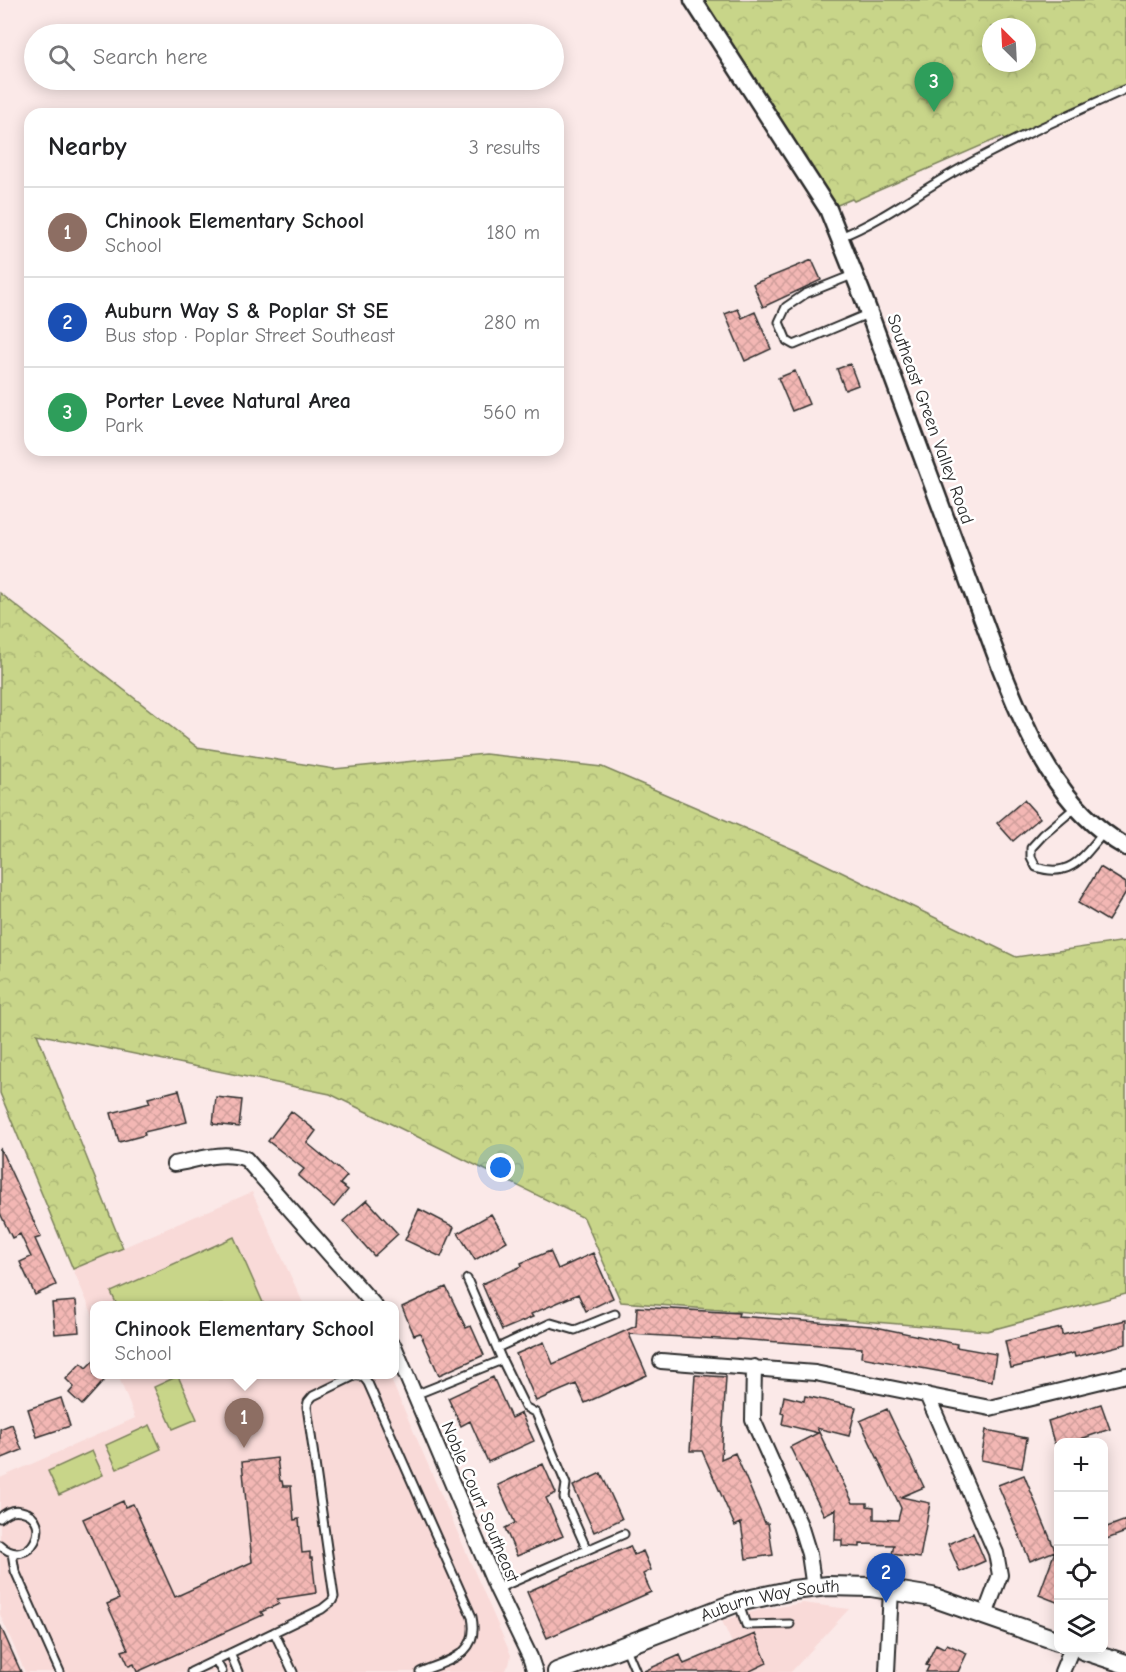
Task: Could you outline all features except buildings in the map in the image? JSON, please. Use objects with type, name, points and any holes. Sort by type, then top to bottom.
[{"type":"main road","name":"Auburn Way South","points":[[557,1672],[738,1602],[814,1588],[891,1590],[932,1597],[1054,1639]]},
{"type":"main road","points":[[1096,1654],[1125,1663]]},
{"type":"street","name":"Southeast Green Valley Road","points":[[693,0],[828,209],[870,313],[1018,710],[1041,759],[1062,791],[1076,807],[1104,832],[1126,847]]},
{"type":"street","points":[[174,1164],[222,1155],[236,1155],[246,1159],[371,1301]]},
{"type":"street","name":"Noble Court Southeast","points":[[399,1358],[497,1589],[535,1672]]},
{"type":"street","points":[[660,1361],[815,1373],[990,1408],[1126,1375]]},
{"type":"street","points":[[754,1367],[753,1420],[800,1525],[809,1554],[814,1588]]},
{"type":"street","points":[[927,1395],[996,1553],[1000,1575],[985,1615]]},
{"type":"street","points":[[887,1672],[891,1590]]},
{"type":"street","points":[[1062,1672],[1069,1654]]},
{"type":"lane","points":[[840,237],[861,229],[957,171],[1072,113],[1126,89]]},
{"type":"lane","points":[[855,274],[805,294],[786,307],[779,322],[787,340],[794,345],[870,313]]},
{"type":"lane","points":[[1076,807],[1031,848],[1031,857],[1036,867],[1048,871],[1064,870],[1077,863],[1104,832]]},
{"type":"lane","points":[[467,1279],[525,1407],[536,1413],[566,1484],[564,1498],[587,1550]]},
{"type":"lane","points":[[497,1348],[551,1323],[575,1330],[615,1314]]},
{"type":"lane","points":[[415,1395],[502,1360]]},
{"type":"lane","points":[[191,1672],[322,1609],[332,1601],[334,1597],[307,1407],[313,1396],[348,1379]]},
{"type":"lane","points":[[365,1379],[472,1617],[475,1630],[473,1642],[462,1654],[420,1672]]},
{"type":"lane","points":[[0,1518],[8,1512],[22,1510],[37,1523],[39,1530],[35,1542],[25,1551],[12,1553],[0,1545]]},
{"type":"lane","points":[[497,1589],[624,1534]]},
{"type":"lane","points":[[12,1553],[15,1571],[60,1672]]},
{"type":"lane","points":[[738,1602],[746,1625],[790,1624]]},
{"type":"lane","points":[[274,1632],[292,1672]]},
{"type":"lane","points":[[625,1646],[636,1672]]},
{"type":"lane","points":[[230,1653],[238,1672]]},
{"type":"lane","points":[[216,1660],[222,1672]]},
{"type":"shaded area","points":[[252,1192],[302,1301],[90,1301],[90,1309],[73,1269]]},
{"type":"shaded area","points":[[120,1379],[391,1379],[511,1655],[509,1665],[503,1672],[25,1672],[0,1614],[0,1478],[135,1418]]},
{"type":"shaded area","points":[[803,1603],[849,1609],[791,1672],[745,1672],[722,1621],[759,1610]]},
{"type":"green space","points":[[703,0],[1126,0],[1126,87],[1005,140],[1001,137],[854,201],[852,199],[835,206],[763,90]]},
{"type":"green space","points":[[0,593],[197,747],[334,769],[485,754],[602,767],[802,853],[1016,957],[1126,941],[1126,1294],[987,1331],[621,1302],[584,1218],[330,1094],[37,1034],[123,1248],[73,1269],[0,1093]]},
{"type":"green space","points":[[234,1237],[262,1301],[115,1301],[111,1292]]},
{"type":"green space","points":[[171,1379],[179,1379],[197,1419],[173,1429],[154,1387]]},
{"type":"green space","points":[[150,1425],[161,1449],[117,1469],[106,1445]]},
{"type":"green space","points":[[92,1451],[103,1475],[59,1495],[48,1471]]},
{"type":"place","name":"Porter Levee Natural Area","points":[[934,112]]},
{"type":"place","name":"Chinook Elementary School","points":[[244,1448]]},
{"type":"place","name":"Auburn Way S & Poplar St SE","points":[[886,1603]]}]
